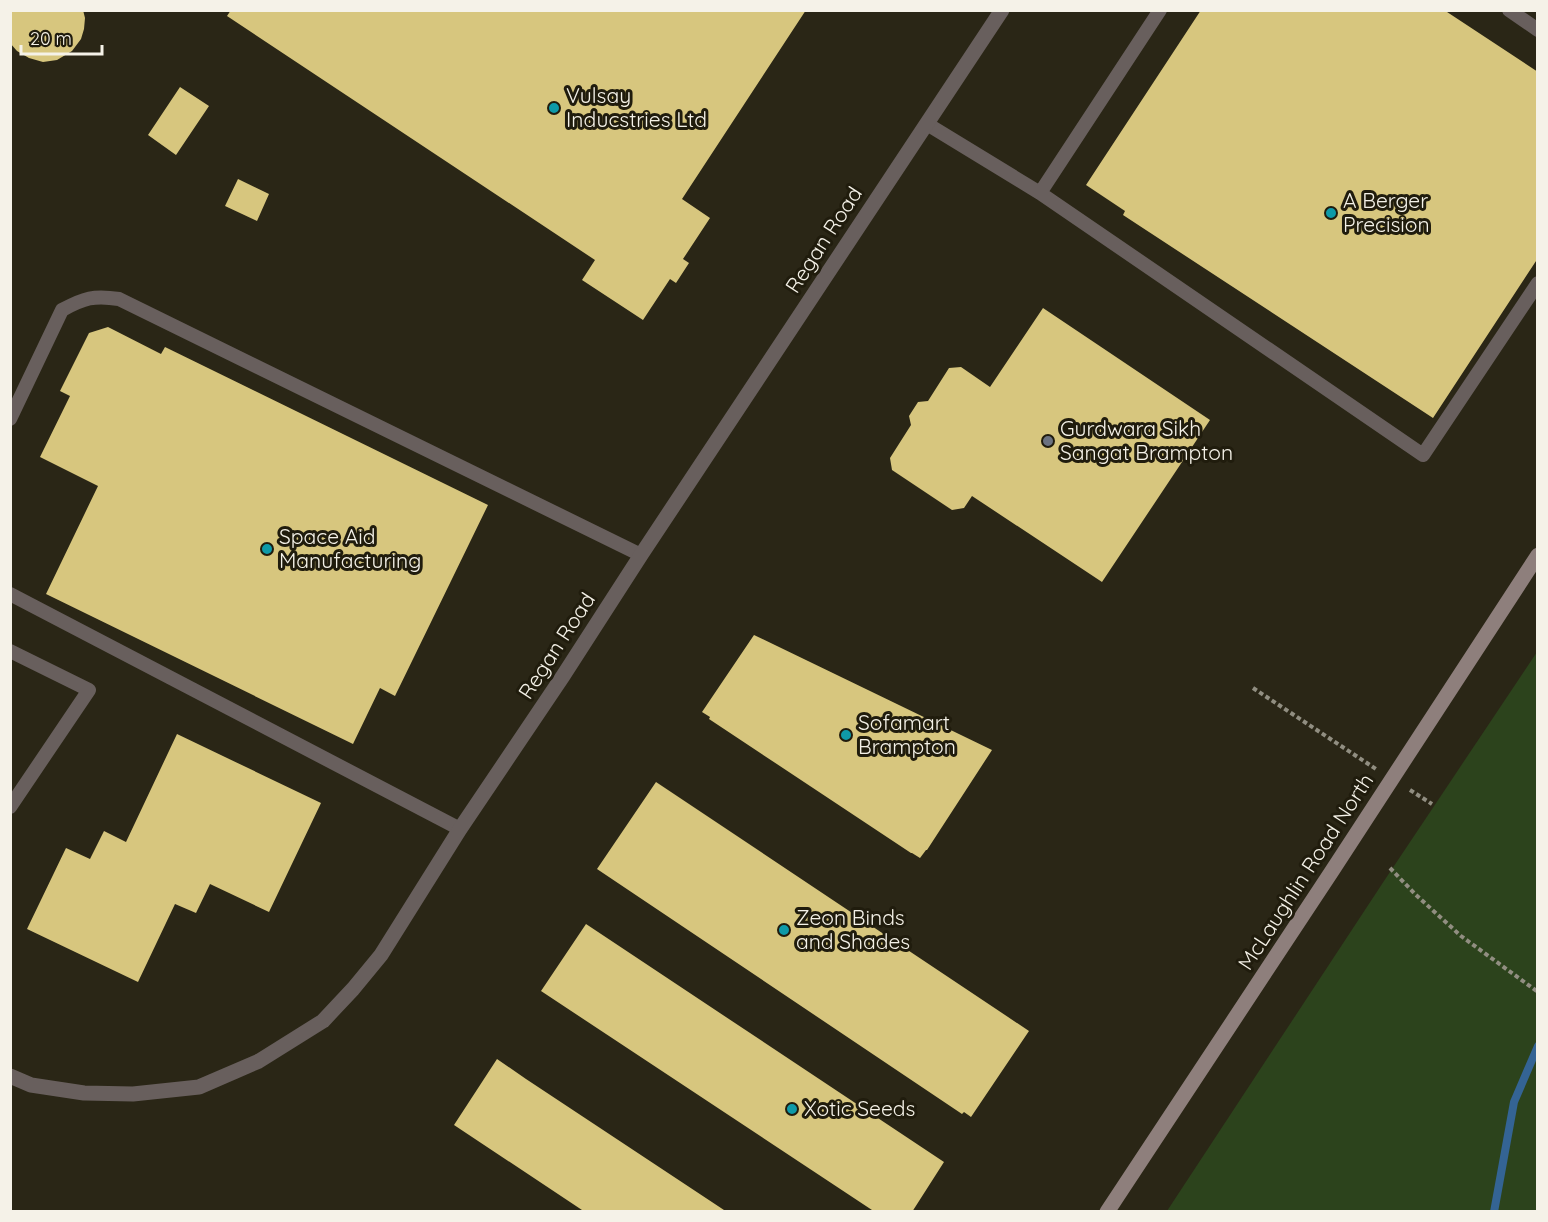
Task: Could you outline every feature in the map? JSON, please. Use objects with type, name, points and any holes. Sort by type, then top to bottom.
[{"type":"main road","name":"McLaughlin Road North","points":[[1107,1212],[1538,555]]},
{"type":"street","name":"Regan Road","points":[[10,1076],[31,1085],[73,1091],[133,1094],[199,1087],[259,1061],[323,1021],[353,989],[381,955],[460,829],[1002,10]]},
{"type":"lane","points":[[1040,193],[1160,10]]},
{"type":"lane","points":[[1509,10],[1538,30]]},
{"type":"lane","points":[[927,124],[1040,193],[1423,455],[1538,283]]},
{"type":"lane","points":[[10,419],[63,310],[90,298],[100,296],[119,298],[641,555]]},
{"type":"lane","points":[[10,594],[460,829]]},
{"type":"lane","points":[[10,651],[89,690],[10,807]]},
{"type":"path","points":[[1253,688],[1342,748]]},
{"type":"path","points":[[1390,868],[1461,936],[1538,992]]},
{"type":"green space","points":[[1537,652],[1537,1211],[1167,1211],[1384,881]]},
{"type":"building","points":[[10,10],[83,10],[85,18],[81,39],[72,51],[57,60],[43,62],[29,58],[17,51],[10,43]]},
{"type":"building","name":"Vulsay Inducstries Ltd","points":[[231,10],[806,10],[682,199],[710,218],[683,259],[689,263],[676,283],[670,279],[643,320],[582,280],[595,260],[227,16]]},
{"type":"building","name":"A Berger Precision","points":[[1201,10],[1444,10],[1538,72],[1538,258],[1433,418],[1123,215],[1125,211],[1086,185]]},
{"type":"building","points":[[180,87],[209,106],[176,155],[148,135]]},
{"type":"building","points":[[238,179],[269,194],[257,221],[225,206]]},
{"type":"building","name":"Gurdwara Sikh Sangat Brampton","points":[[1043,308],[1210,420],[1102,582],[972,496],[964,508],[952,510],[892,470],[890,458],[911,425],[909,416],[918,402],[928,401],[949,368],[961,367],[990,387]]},
{"type":"building","name":"Space Aid Manufacturing","points":[[108,327],[161,354],[165,347],[488,505],[395,696],[380,688],[353,744],[46,594],[98,486],[40,457],[70,396],[60,391],[89,333]]},
{"type":"building","name":"Sofamart Brampton","points":[[754,635],[992,750],[920,858],[709,719],[710,717],[702,712]]},
{"type":"building","points":[[177,734],[321,803],[269,912],[210,884],[196,913],[175,904],[138,982],[27,929],[66,848],[90,859],[104,831],[126,842]]},
{"type":"building","name":"Zeon Binds and Shades","points":[[656,782],[1029,1031],[971,1117],[964,1112],[962,1114],[597,869]]},
{"type":"building","name":"Xotic Seeds","points":[[586,924],[944,1162],[912,1212],[875,1212],[541,991]]},
{"type":"building","points":[[497,1059],[727,1212],[585,1212],[454,1125]]},
{"type":"waterway","points":[[1494,1212],[1514,1102],[1538,1046]]},
{"type":"place","name":"Vulsay Inducstries Ltd","points":[[554,108]]},
{"type":"place","name":"A Berger Precision","points":[[1331,213]]},
{"type":"place","name":"Gurdwara Sikh Sangat Brampton","points":[[1048,441]]},
{"type":"place","name":"Space Aid Manufacturing","points":[[267,549]]},
{"type":"place","name":"Sofamart Brampton","points":[[846,735]]},
{"type":"place","name":"Zeon Binds and Shades","points":[[784,930]]},
{"type":"place","name":"Xotic Seeds","points":[[792,1109]]}]
